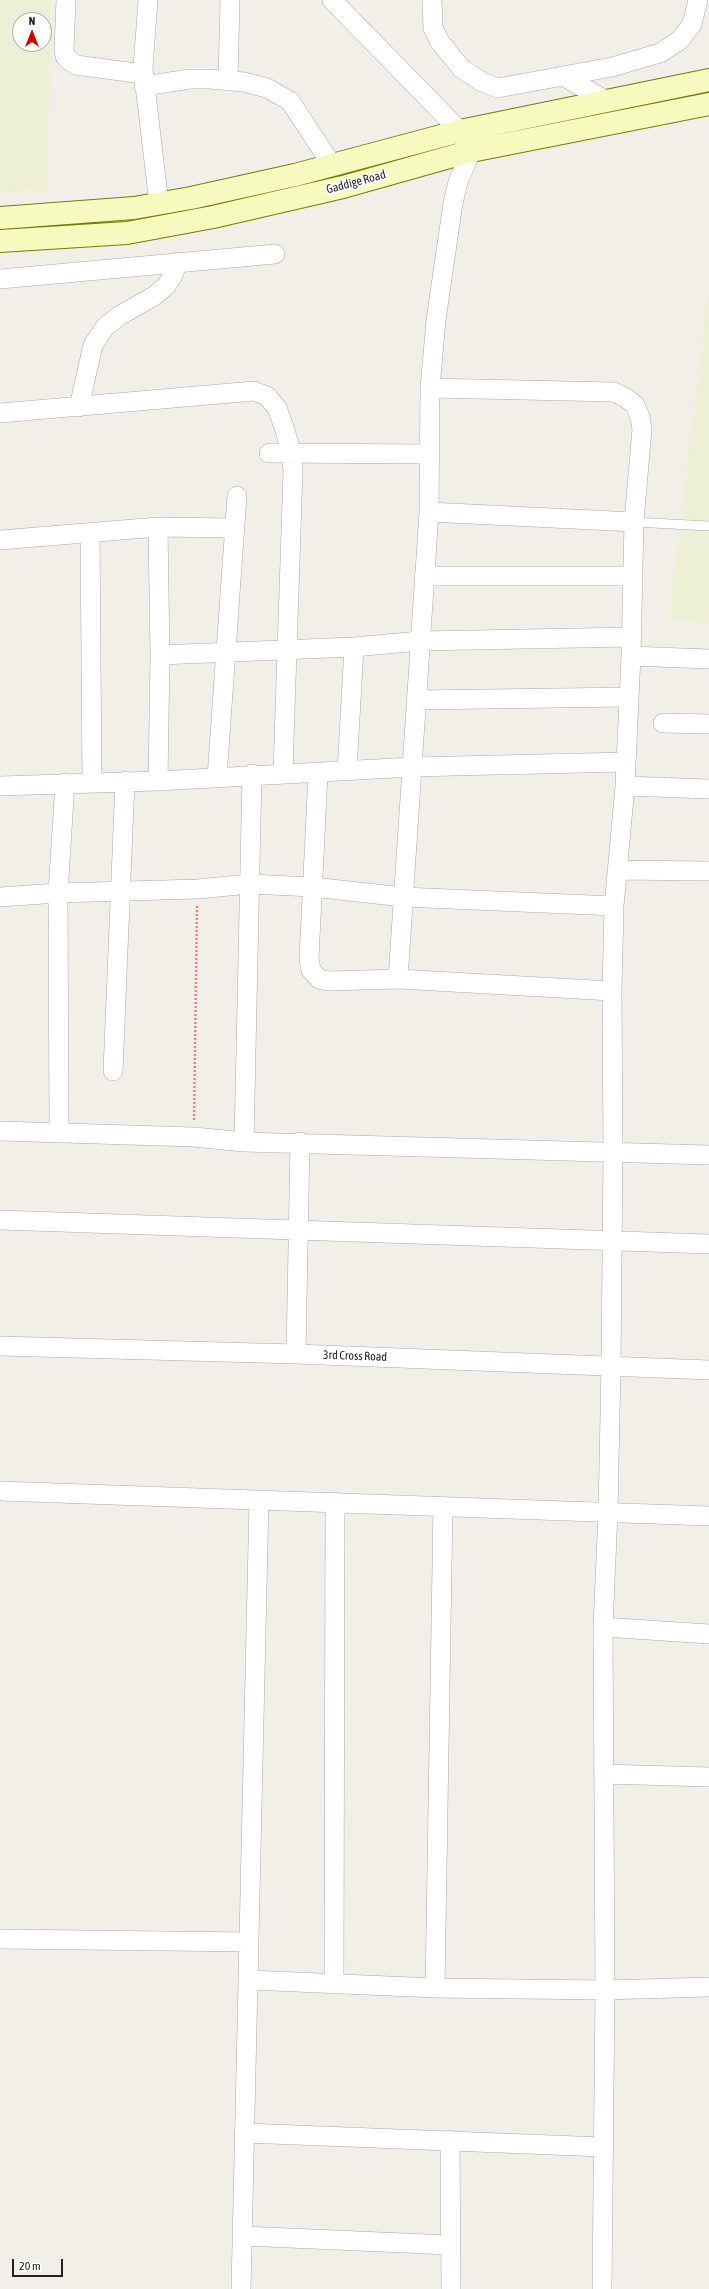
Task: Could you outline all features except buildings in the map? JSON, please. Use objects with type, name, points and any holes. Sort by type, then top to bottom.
[{"type":"main road","name":"Gaddige Road","points":[[0,218],[134,208],[242,188],[460,131],[605,100],[709,80]]},
{"type":"main road","name":"Gaddige Road","points":[[0,242],[127,233],[213,217],[343,187],[471,151],[709,104]]},
{"type":"street","points":[[66,0],[64,49],[70,62],[76,65],[144,80],[228,80],[267,88],[290,101],[332,165]]},
{"type":"street","points":[[148,0],[144,80],[158,204]]},
{"type":"street","points":[[228,80],[230,0]]},
{"type":"street","points":[[332,0],[460,131],[471,151],[458,182],[453,203],[436,320],[430,388],[428,454],[429,512],[398,979]]},
{"type":"street","points":[[432,0],[433,28],[440,42],[461,68],[482,82],[498,88],[612,66],[660,53],[680,40],[692,24],[698,0]]},
{"type":"street","points":[[563,76],[605,100]]},
{"type":"street","points":[[0,279],[275,254]]},
{"type":"street","points":[[79,407],[93,345],[105,327],[119,316],[154,296],[166,286],[172,277],[178,262]]},
{"type":"street","points":[[430,388],[614,392],[636,405],[642,430],[631,576],[631,656],[625,786],[614,906],[612,991],[613,1154],[611,1366],[608,1513],[603,1627],[605,1990],[602,2289]]},
{"type":"street","points":[[0,413],[254,390],[267,396],[277,408],[286,430],[293,471],[283,772]]},
{"type":"street","points":[[269,453],[428,454]]},
{"type":"street","points":[[217,777],[237,496]]},
{"type":"street","points":[[429,512],[634,522]]},
{"type":"street","points":[[0,540],[158,527],[234,528]]},
{"type":"street","points":[[158,527],[160,655],[158,781]]},
{"type":"street","points":[[90,533],[92,782]]},
{"type":"street","points":[[424,576],[631,576]]},
{"type":"street","points":[[160,655],[287,648],[354,647],[420,641],[631,637]]},
{"type":"street","points":[[347,771],[354,647]]},
{"type":"street","points":[[631,656],[709,659]]},
{"type":"street","points":[[417,700],[629,697]]},
{"type":"street","points":[[663,723],[709,724]]},
{"type":"street","points":[[0,786],[158,781],[283,772],[318,773],[412,767],[625,762]]},
{"type":"street","points":[[318,773],[309,959],[314,975],[318,979],[328,981],[398,979],[612,991]]},
{"type":"street","points":[[244,1142],[252,774]]},
{"type":"street","points":[[113,1071],[125,781]]},
{"type":"street","points":[[59,1132],[58,893],[66,783]]},
{"type":"street","points":[[625,786],[709,789]]},
{"type":"street","points":[[617,870],[709,871]]},
{"type":"street","points":[[0,897],[58,893],[198,889],[249,884],[313,887],[403,896],[614,906]]},
{"type":"street","points":[[0,1131],[194,1137],[244,1142],[300,1142],[613,1154],[709,1155]]},
{"type":"street","points":[[296,1354],[300,1231],[300,1142]]},
{"type":"street","points":[[0,1220],[709,1244]]},
{"type":"street","name":"3rd Cross Road","points":[[0,1346],[296,1354],[709,1370]]},
{"type":"street","points":[[0,1491],[709,1516]]},
{"type":"street","points":[[241,2289],[250,1980],[249,1942],[259,1500]]},
{"type":"street","points":[[334,1984],[335,1502]]},
{"type":"street","points":[[435,1988],[443,1507]]},
{"type":"street","points":[[603,1627],[709,1634]]},
{"type":"street","points":[[604,1774],[709,1777]]},
{"type":"street","points":[[0,1939],[249,1942]]},
{"type":"street","points":[[250,1980],[435,1988],[605,1990],[709,1987]]},
{"type":"street","points":[[245,2133],[603,2147]]},
{"type":"street","points":[[450,2140],[451,2289]]},
{"type":"street","points":[[243,2236],[450,2245]]},
{"type":"lane","points":[[634,522],[709,526]]},
{"type":"path","points":[[194,1137],[198,889]]},
{"type":"green space","points":[[0,0],[51,0],[51,12],[12,12],[12,52],[50,52],[48,189],[0,192]]},
{"type":"green space","points":[[709,287],[709,622],[668,620]]}]
